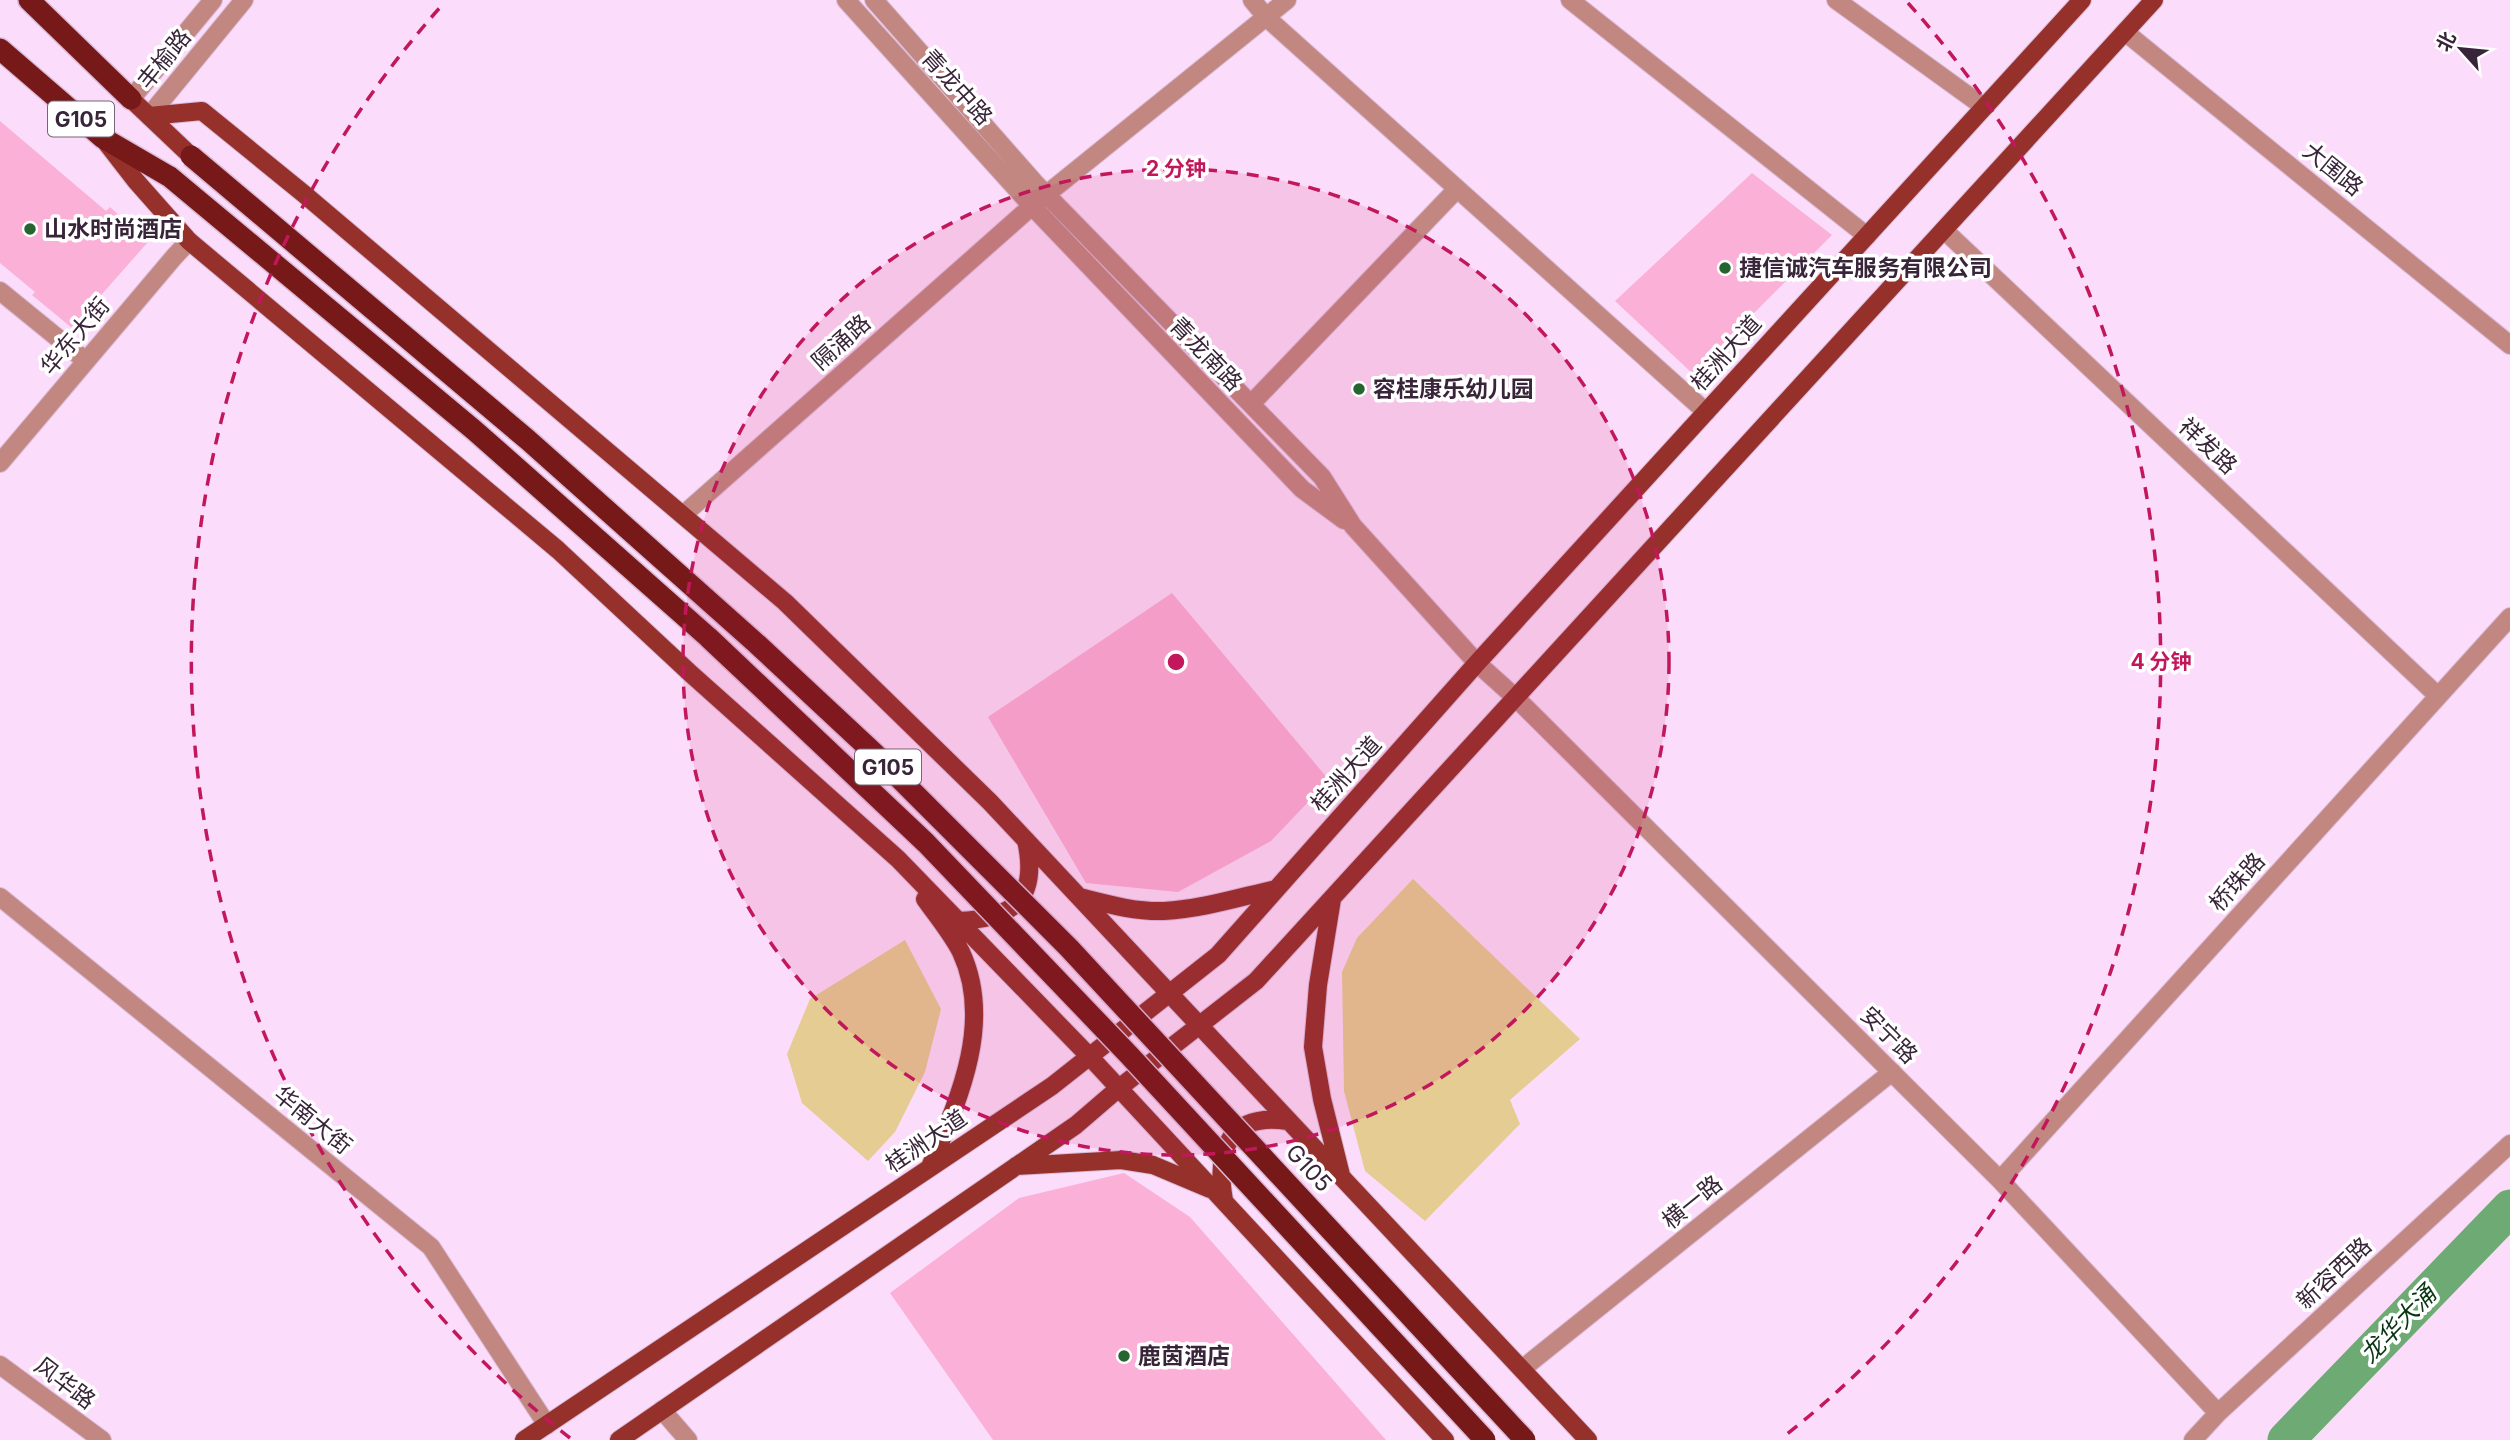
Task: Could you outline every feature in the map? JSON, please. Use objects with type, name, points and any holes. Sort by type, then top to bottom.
[{"type":"highway","name":"G105","points":[[29,0],[131,99]]},
{"type":"highway","name":"G105","points":[[0,49],[103,138],[170,177],[505,457],[708,637],[926,843],[1129,1055],[1485,1440]]},
{"type":"highway","name":"G105","points":[[191,156],[528,440],[757,644],[874,753],[1069,948],[1525,1440]]},
{"type":"main road","name":"桂洲大道","points":[[524,1440],[1052,1086],[1218,955],[1477,663],[2082,0]]},
{"type":"main road","points":[[619,1440],[1076,1125],[1256,981],[1517,699],[2154,0]]},
{"type":"main road","name":"G105","points":[[131,99],[191,156]]},
{"type":"main road","points":[[149,116],[202,111],[304,194],[785,602],[990,802],[1588,1440]]},
{"type":"main road","points":[[103,138],[189,242],[558,550],[898,859],[1090,1057],[1445,1440]]},
{"type":"main road","points":[[958,921],[985,920],[1009,910],[1022,899],[1030,880],[1030,859],[1026,841]]},
{"type":"main road","points":[[898,859],[961,952],[975,999],[970,1061],[950,1120],[930,1167]]},
{"type":"main road","points":[[1079,897],[1124,908],[1164,911],[1209,905],[1276,889]]},
{"type":"main road","points":[[1332,899],[1318,985],[1313,1047],[1341,1178]]},
{"type":"main road","points":[[1220,1196],[1219,1175],[1224,1149],[1232,1135],[1249,1123],[1259,1120],[1270,1118],[1288,1121]]},
{"type":"main road","points":[[1016,1166],[1121,1160],[1153,1165],[1220,1196]]},
{"type":"street","name":"丰榆路","points":[[131,99],[213,0]]},
{"type":"street","name":"丰榆路","points":[[149,116],[244,0]]},
{"type":"street","name":"青龙中路","points":[[846,0],[1032,206]]},
{"type":"street","name":"青龙中路","points":[[874,0],[1047,195]]},
{"type":"street","points":[[1252,0],[1268,18],[1706,412]]},
{"type":"street","points":[[1047,195],[1287,0]]},
{"type":"street","points":[[1570,0],[1867,236]]},
{"type":"street","points":[[1839,1],[1984,107]]},
{"type":"street","name":"大围路","points":[[2125,32],[2510,345]]},
{"type":"street","points":[[1251,404],[1457,188]]},
{"type":"street","name":"隔涌路","points":[[683,515],[1047,195]]},
{"type":"street","name":"青龙南路","points":[[1047,195],[1322,477],[1353,526],[1477,663],[1517,699]]},
{"type":"street","name":"青龙南路","points":[[1032,206],[1301,489],[1353,526]]},
{"type":"street","name":"祥发路","points":[[1944,230],[2438,696]]},
{"type":"street","name":"华东大街","points":[[0,463],[189,242]]},
{"type":"street","points":[[0,291],[86,361]]},
{"type":"street","name":"桥珠路","points":[[2000,1180],[2510,617]]},
{"type":"street","name":"安宁路","points":[[1517,699],[2000,1180],[2218,1413]]},
{"type":"street","name":"华南大街","points":[[0,897],[431,1247],[547,1425]]},
{"type":"street","name":"横一路","points":[[1522,1369],[1892,1072]]},
{"type":"street","name":"新容西路","points":[[2193,1440],[2218,1413],[2510,1144]]},
{"type":"street","name":"风华路","points":[[0,1365],[102,1440]]},
{"type":"street","points":[[662,1410],[688,1440]]},
{"type":"shaded area","points":[[1413,879],[1580,1039],[1510,1100],[1520,1124],[1425,1221],[1365,1171],[1344,1091],[1342,972],[1357,938]]},
{"type":"shaded area","points":[[905,940],[941,1009],[925,1072],[895,1132],[868,1161],[802,1103],[787,1054],[810,999]]},
{"type":"building","points":[[0,121],[106,211],[110,207],[148,242],[72,328],[32,295],[35,292],[0,263]]},
{"type":"building","name":"捷信诚汽车服务有限公司","points":[[1752,173],[1832,235],[1693,374],[1615,301]]},
{"type":"building","points":[[1172,593],[1329,780],[1271,841],[1178,892],[1086,883],[988,717]]},
{"type":"building","name":"鹿茵酒店","points":[[1124,1173],[1190,1217],[1386,1440],[993,1440],[890,1293],[1019,1198]]},
{"type":"waterway","name":"龙华大涌","points":[[2286,1440],[2510,1208]]},
{"type":"place","name":"山水时尚酒店","points":[[30,229]]},
{"type":"place","name":"捷信诚汽车服务有限公司","points":[[1725,268]]},
{"type":"place","name":"容桂康乐幼儿园","points":[[1359,389]]},
{"type":"place","name":"鹿茵酒店","points":[[1124,1356]]}]
